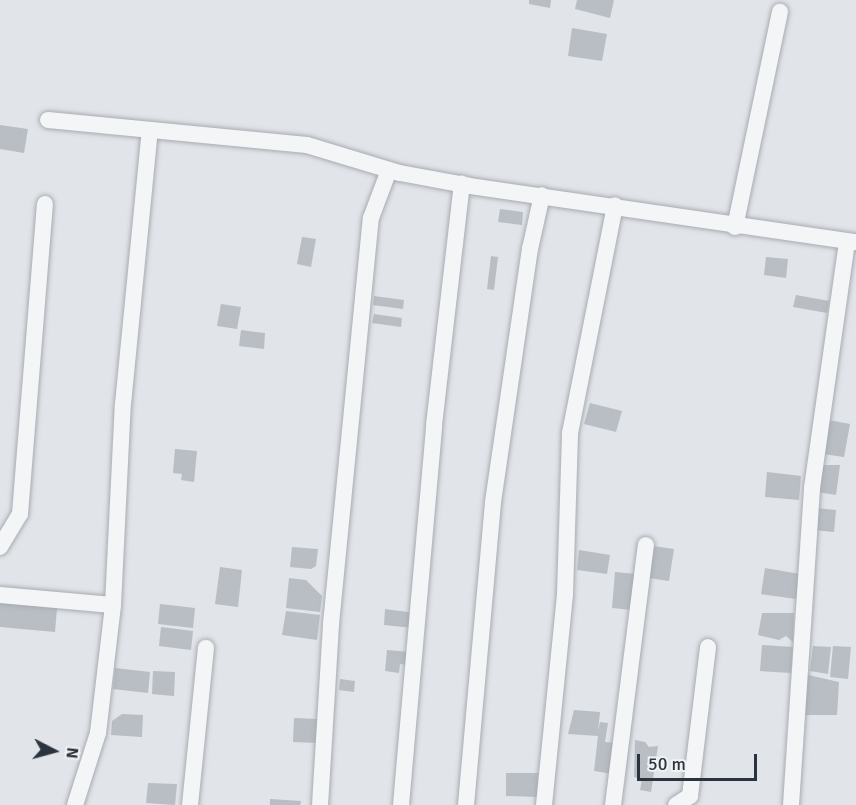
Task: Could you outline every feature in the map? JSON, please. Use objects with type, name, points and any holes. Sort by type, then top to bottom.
[{"type":"street","points":[[735,227],[780,12]]},
{"type":"street","points":[[48,120],[307,145],[389,170],[462,184],[615,205],[735,227],[852,242],[812,488],[791,805]]},
{"type":"street","points":[[75,805],[98,733],[112,605],[123,404],[150,131]]},
{"type":"street","points":[[320,805],[331,624],[371,218],[389,170]]},
{"type":"street","points":[[402,805],[434,425],[462,184]]},
{"type":"street","points":[[466,805],[493,502],[530,249],[542,195]]},
{"type":"street","points":[[0,547],[20,514],[45,204]]},
{"type":"street","points":[[544,805],[564,606],[570,432],[615,205]]},
{"type":"street","points":[[613,805],[646,545]]},
{"type":"street","points":[[0,595],[112,605]]},
{"type":"street","points":[[676,805],[690,796],[708,646]]},
{"type":"street","points":[[190,805],[206,648]]},
{"type":"building","points":[[529,0],[551,0],[550,8],[529,4]]},
{"type":"building","points":[[577,0],[614,0],[610,18],[575,9]]},
{"type":"building","points":[[572,28],[607,34],[602,61],[568,56]]},
{"type":"building","points":[[0,125],[28,129],[24,153],[0,149]]},
{"type":"building","points":[[500,209],[523,212],[522,225],[498,222]]},
{"type":"building","points":[[302,237],[316,239],[311,267],[297,264]]},
{"type":"building","points":[[491,256],[498,257],[494,290],[487,289]]},
{"type":"building","points":[[766,257],[788,259],[786,278],[764,275]]},
{"type":"building","points":[[796,295],[829,301],[827,313],[793,307]]},
{"type":"building","points":[[374,296],[404,300],[403,309],[373,305]]},
{"type":"building","points":[[221,304],[241,307],[237,329],[217,326]]},
{"type":"building","points":[[374,314],[402,318],[401,327],[372,323]]},
{"type":"building","points":[[241,330],[265,333],[264,349],[239,346]]},
{"type":"building","points":[[590,403],[622,411],[616,432],[584,424]]},
{"type":"building","points":[[829,420],[850,424],[844,457],[823,454]]},
{"type":"building","points":[[175,449],[197,451],[194,482],[181,480],[182,474],[173,473]]},
{"type":"building","points":[[821,465],[840,465],[836,495],[817,492]]},
{"type":"building","points":[[767,472],[801,476],[799,500],[765,497]]},
{"type":"building","points":[[816,508],[836,510],[834,532],[814,530]]},
{"type":"building","points":[[653,546],[674,549],[669,581],[649,578]]},
{"type":"building","points":[[292,547],[318,549],[316,566],[311,569],[290,567]]},
{"type":"building","points":[[579,550],[610,555],[607,574],[577,570]]},
{"type":"building","points":[[220,567],[242,570],[238,607],[215,604]]},
{"type":"building","points":[[765,568],[800,574],[796,599],[761,594]]},
{"type":"building","points":[[615,572],[636,574],[633,610],[612,608]]},
{"type":"building","points":[[289,578],[306,580],[322,596],[320,612],[286,608]]},
{"type":"building","points":[[0,603],[57,608],[55,632],[0,627]]},
{"type":"building","points":[[160,604],[195,608],[193,628],[158,624]]},
{"type":"building","points":[[385,609],[415,613],[414,628],[384,625]]},
{"type":"building","points":[[286,611],[320,615],[317,640],[282,635]]},
{"type":"building","points":[[762,613],[794,613],[793,642],[786,636],[779,640],[758,635]]},
{"type":"building","points":[[161,627],[193,631],[191,650],[159,646]]},
{"type":"building","points":[[762,645],[793,647],[791,673],[760,671]]},
{"type":"building","points":[[813,646],[831,647],[828,674],[810,671]]},
{"type":"building","points":[[833,646],[851,647],[848,679],[830,677]]},
{"type":"building","points":[[387,650],[410,652],[409,665],[400,664],[399,673],[385,671]]},
{"type":"building","points":[[115,668],[150,672],[148,693],[113,689]]},
{"type":"building","points":[[153,671],[175,672],[174,696],[152,694]]},
{"type":"building","points":[[808,675],[839,682],[837,715],[805,715]]},
{"type":"building","points":[[340,679],[355,681],[354,692],[339,690]]},
{"type":"building","points":[[574,710],[600,712],[598,731],[600,722],[608,723],[605,742],[617,743],[613,774],[594,771],[598,736],[568,734]]},
{"type":"building","points":[[122,714],[143,715],[142,737],[111,735],[112,721]]},
{"type":"building","points":[[294,718],[318,719],[317,743],[293,742]]},
{"type":"building","points":[[635,740],[645,742],[649,747],[658,746],[651,792],[640,790],[642,779],[634,777]]},
{"type":"building","points":[[506,773],[538,773],[537,797],[506,796]]},
{"type":"building","points":[[148,783],[177,784],[175,805],[146,803]]},
{"type":"building","points":[[270,799],[301,801],[300,805],[270,805]]}]
